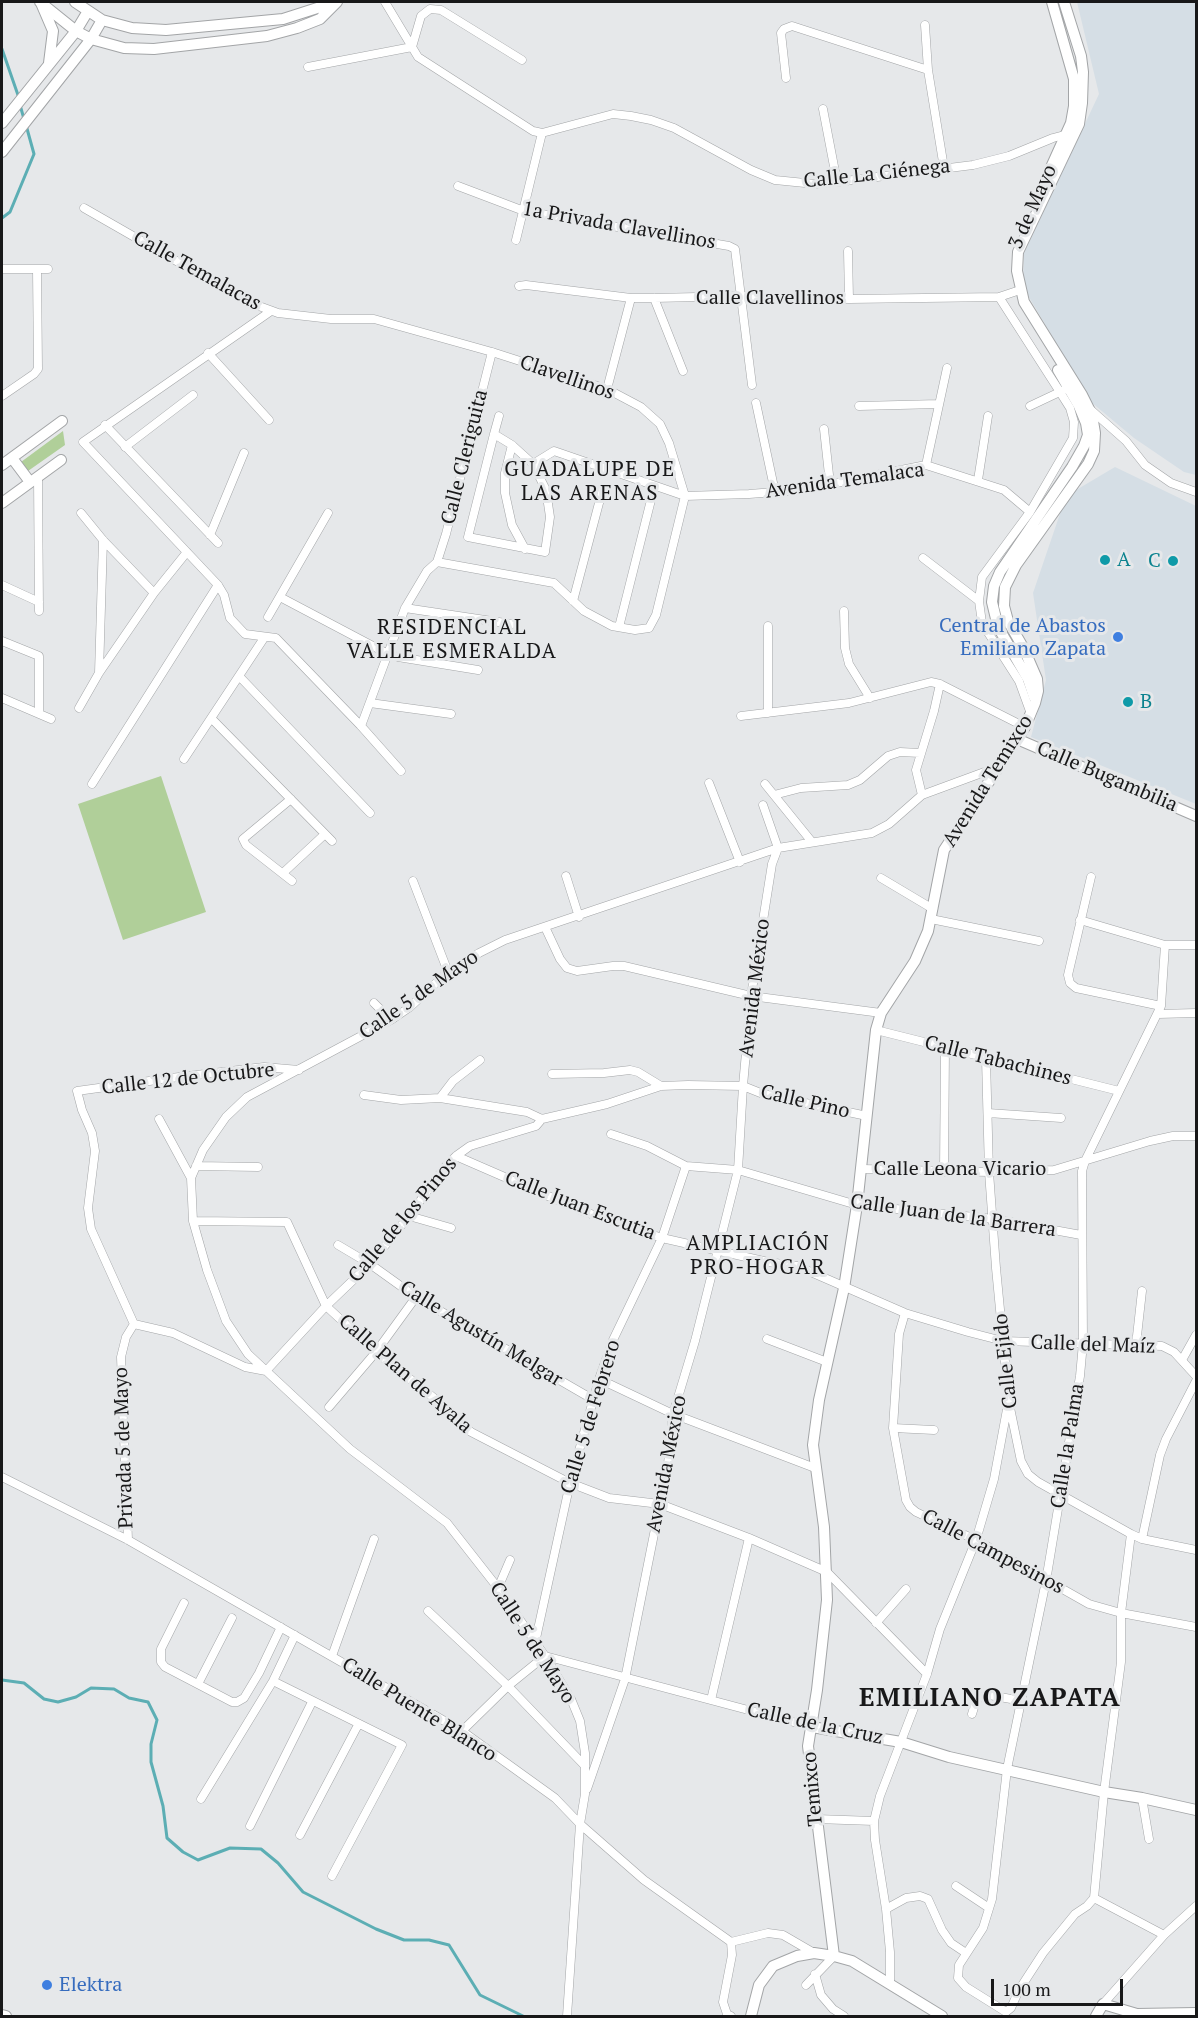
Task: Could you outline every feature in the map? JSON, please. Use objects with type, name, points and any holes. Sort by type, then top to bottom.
[{"type":"main road","points":[[41,2],[76,31],[91,39],[124,48],[154,49],[267,36],[320,20],[337,2]]},
{"type":"main road","points":[[41,2],[53,31],[49,65]]},
{"type":"main road","points":[[75,2],[102,20],[132,28],[176,29],[283,19],[337,2]]},
{"type":"main road","name":"3 de Mayo","points":[[1052,2],[1074,79],[1071,134],[1016,239],[1011,258],[1016,291],[1024,316],[1064,389],[1079,407],[1088,435]]},
{"type":"main road","points":[[1064,2],[1081,56],[1083,72],[1082,103],[1071,134]]},
{"type":"main road","points":[[2,123],[76,31],[88,11]]},
{"type":"main road","points":[[2,164],[2,152],[91,39],[102,20]]},
{"type":"main road","points":[[1016,291],[1095,433],[1094,451],[1088,464],[1016,565],[1005,586],[1004,606],[1008,621],[1037,679],[1038,690],[1035,703]]},
{"type":"main road","points":[[2,465],[62,421]]},
{"type":"main road","name":"Avenida Temixco","points":[[815,1468],[813,1445],[815,1425],[844,1288],[857,1205],[876,1030],[881,1013],[915,961],[928,931],[944,850],[1000,767],[1024,727],[1035,703],[1028,680],[998,627],[992,602],[994,586],[1000,572],[1084,447],[1088,435]]},
{"type":"main road","points":[[12,458],[34,479]]},
{"type":"main road","points":[[2,503],[61,460]]},
{"type":"main road","name":"Calle Bugambilia","points":[[1017,739],[1197,816]]},
{"type":"main road","name":"Temixco","points":[[815,1468],[824,1527],[827,1599],[808,1746],[834,1956]]},
{"type":"main road","name":"Calle de la Cruz","points":[[812,1726],[901,1742],[949,1757],[1104,1792],[1197,1810]]},
{"type":"main road","points":[[751,2016],[759,1985],[772,1966],[797,1956],[814,1953],[852,1962],[942,2016]]},
{"type":"main road","points":[[1096,2016],[1103,2004],[1137,2014],[1197,2013]]},
{"type":"main road","points":[[2,2015],[6,2016]]},
{"type":"street","points":[[385,2],[418,57],[533,131],[542,133],[516,240]]},
{"type":"street","points":[[412,47],[421,16],[430,9],[441,10],[522,60]]},
{"type":"street","points":[[925,25],[928,70],[944,168]]},
{"type":"street","points":[[786,78],[781,33],[792,26],[928,70]]},
{"type":"street","points":[[308,67],[412,47]]},
{"type":"street","points":[[824,109],[837,182]]},
{"type":"street","name":"Calle La Ciénega","points":[[542,133],[597,117],[613,114],[631,116],[674,128],[775,180],[815,184],[973,165],[1009,156],[1071,134]]},
{"type":"street","name":"1a Privada Clavellinos","points":[[458,186],[524,212],[729,246],[735,249],[752,385]]},
{"type":"street","name":"Calle Temalacas","points":[[84,208],[248,302],[278,314],[331,320],[374,319],[492,352]]},
{"type":"street","points":[[848,252],[849,299]]},
{"type":"street","points":[[2,269],[48,269]]},
{"type":"street","points":[[2,396],[38,369],[37,269]]},
{"type":"street","name":"Calle Clavellinos","points":[[519,286],[631,298],[999,297],[1016,291]]},
{"type":"street","points":[[999,297],[1064,389],[1030,406]]},
{"type":"street","points":[[607,389],[631,298]]},
{"type":"street","points":[[654,298],[683,371]]},
{"type":"street","points":[[271,311],[83,442],[218,585],[224,595],[230,618],[245,634],[276,638],[401,771]]},
{"type":"street","name":"Clavellinos","points":[[437,562],[554,583],[585,611],[612,626],[635,630],[649,628],[656,615],[684,496],[669,444],[660,424],[641,407],[607,389],[492,352]]},
{"type":"street","name":"Calle Cleriguita","points":[[437,562],[492,352]]},
{"type":"street","points":[[208,353],[269,420]]},
{"type":"street","points":[[926,465],[947,368]]},
{"type":"street","points":[[125,447],[193,395]]},
{"type":"street","points":[[756,404],[775,492]]},
{"type":"street","points":[[859,406],[939,405]]},
{"type":"street","points":[[1031,714],[1019,681],[982,623],[979,601],[982,577],[1030,512],[1073,438],[1074,422],[1079,407],[1118,434],[1146,465],[1171,483],[1197,492]]},
{"type":"street","points":[[494,434],[512,445],[533,464],[546,490],[550,517],[545,552],[468,537],[494,434],[499,416]]},
{"type":"street","points":[[978,480],[987,416]]},
{"type":"street","points":[[105,425],[218,543]]},
{"type":"street","points":[[824,429],[830,484]]},
{"type":"street","points":[[512,445],[505,473],[504,493],[512,525],[525,549]]},
{"type":"street","points":[[533,464],[554,451],[684,496]]},
{"type":"street","points":[[210,535],[244,453]]},
{"type":"street","name":"Avenida Temalaca","points":[[684,496],[801,490],[926,465],[1004,490],[1030,512]]},
{"type":"street","points":[[34,479],[39,611]]},
{"type":"street","points":[[573,601],[603,488]]},
{"type":"street","points":[[619,627],[651,500]]},
{"type":"street","points":[[81,513],[103,540],[154,593]]},
{"type":"street","points":[[267,617],[328,513]]},
{"type":"street","points":[[99,673],[103,540]]},
{"type":"street","points":[[80,708],[99,673],[154,593],[187,552]]},
{"type":"street","points":[[923,558],[979,601]]},
{"type":"street","points":[[361,726],[405,608],[427,571],[437,562]]},
{"type":"street","points":[[2,585],[39,602]]},
{"type":"street","points":[[92,784],[218,585]]},
{"type":"street","points":[[280,597],[388,654],[478,670]]},
{"type":"street","points":[[405,608],[512,624]]},
{"type":"street","points":[[844,611],[845,648],[849,664],[870,698]]},
{"type":"street","points":[[768,626],[768,713]]},
{"type":"street","points":[[184,759],[264,638]]},
{"type":"street","points":[[2,641],[39,656],[39,713]]},
{"type":"street","points":[[239,676],[370,813]]},
{"type":"street","points":[[741,716],[849,703],[931,682],[940,684],[1024,727]]},
{"type":"street","points":[[922,795],[916,770],[940,684]]},
{"type":"street","points":[[2,698],[51,719]]},
{"type":"street","points":[[370,704],[451,714]]},
{"type":"street","points":[[211,718],[332,841]]},
{"type":"street","points":[[774,795],[801,788],[848,785],[860,780],[888,756],[900,752],[920,753]]},
{"type":"street","name":"Calle 5 de Mayo","points":[[568,2014],[580,1824],[585,1794],[585,1753],[580,1720],[571,1699],[545,1656],[498,1588],[447,1523],[350,1449],[248,1354],[226,1321],[207,1270],[193,1221],[191,1178],[203,1150],[226,1117],[247,1097],[391,1020],[410,1007],[448,972],[479,953],[505,940],[579,917],[778,848],[872,833],[889,824],[922,795],[1000,767]]},
{"type":"street","points":[[709,783],[740,862]]},
{"type":"street","points":[[765,784],[812,842]]},
{"type":"street","points":[[291,799],[243,839],[246,844],[292,881]]},
{"type":"street","points":[[763,805],[778,848]]},
{"type":"street","points":[[283,873],[325,834]]},
{"type":"street","name":"Avenida México","points":[[585,1794],[625,1678],[668,1464],[673,1414],[695,1341],[738,1170],[752,996],[772,864],[778,848]]},
{"type":"street","points":[[566,876],[579,917]]},
{"type":"street","points":[[1090,877],[1068,975],[1070,983],[1076,988],[1161,1006]]},
{"type":"street","points":[[881,878],[932,914],[1039,941]]},
{"type":"street","points":[[413,881],[448,972]]},
{"type":"street","points":[[1080,920],[1164,945],[1197,945]]},
{"type":"street","points":[[545,927],[560,959],[567,968],[577,970],[624,966],[752,996],[881,1013]]},
{"type":"street","name":"Calle la Palma","points":[[966,1953],[982,1928],[989,1908],[997,1863],[1007,1769],[1047,1581],[1080,1376],[1083,1342],[1082,1171],[1161,1006],[1164,945]]},
{"type":"street","points":[[374,1003],[391,1020]]},
{"type":"street","points":[[1158,1014],[1197,1013]]},
{"type":"street","name":"Calle Tabachines","points":[[876,1030],[1119,1091]]},
{"type":"street","points":[[944,1172],[945,1047]]},
{"type":"street","name":"Calle Ejido","points":[[987,1059],[989,1172],[1003,1341],[1009,1403],[1021,1461],[1028,1474],[1038,1482],[1131,1534],[1142,1539],[1197,1550]]},
{"type":"street","points":[[440,1098],[453,1081],[480,1060]]},
{"type":"street","name":"Calle 12 de Octubre","points":[[134,1324],[91,1229],[88,1208],[95,1151],[92,1133],[77,1091],[264,1067],[300,1070]]},
{"type":"street","points":[[552,1074],[630,1070],[639,1072],[661,1086]]},
{"type":"street","name":"Calle de los Pinos","points":[[266,1371],[326,1306],[370,1264],[409,1216],[444,1167],[470,1146],[536,1126],[542,1119],[607,1104],[661,1086],[743,1086]]},
{"type":"street","name":"Calle Pino","points":[[743,1086],[763,1094],[867,1116]]},
{"type":"street","points":[[364,1095],[401,1100],[440,1098],[527,1112],[542,1119]]},
{"type":"street","points":[[988,1113],[1061,1118]]},
{"type":"street","points":[[159,1119],[191,1178]]},
{"type":"street","points":[[611,1134],[647,1146],[686,1166]]},
{"type":"street","name":"Calle Leona Vicario","points":[[862,1169],[944,1172],[1054,1170],[1150,1141],[1173,1136],[1197,1136]]},
{"type":"street","name":"Calle Juan Escutia","points":[[456,1156],[585,1212],[662,1238],[768,1262],[797,1266],[844,1288]]},
{"type":"street","points":[[196,1166],[258,1167]]},
{"type":"street","name":"Calle Juan de la Barrera","points":[[686,1166],[738,1170],[857,1205],[994,1219],[1082,1235]]},
{"type":"street","name":"Calle 5 de Febrero","points":[[535,1643],[570,1483],[599,1379],[613,1340],[662,1238],[686,1166]]},
{"type":"street","points":[[409,1216],[451,1228]]},
{"type":"street","name":"Calle Plan de Ayala","points":[[193,1221],[287,1222],[326,1306],[376,1352],[434,1398],[471,1432],[570,1483],[609,1498],[660,1504],[749,1538],[827,1572],[927,1674]]},
{"type":"street","name":"Calle Agustín Melgar","points":[[338,1245],[370,1264],[416,1297],[594,1401]]},
{"type":"street","name":"Calle del Maíz","points":[[844,1288],[905,1313],[1003,1341],[1162,1346],[1174,1352],[1197,1376]]},
{"type":"street","points":[[1136,1346],[1142,1291]]},
{"type":"street","points":[[329,1407],[376,1352],[416,1297]]},
{"type":"street","name":"Calle Campesinos","points":[[905,1313],[899,1335],[893,1428],[906,1500],[910,1507],[976,1540],[1089,1604],[1121,1613],[1197,1627]]},
{"type":"street","name":"Calle 5 de Mayo","points":[[134,1324],[172,1333],[245,1367],[266,1371]]},
{"type":"street","name":"Privada 5 de Mayo","points":[[128,1540],[121,1357],[126,1337],[134,1324]]},
{"type":"street","points":[[1182,1360],[1197,1335]]},
{"type":"street","points":[[767,1339],[827,1362]]},
{"type":"street","points":[[599,1379],[673,1414],[815,1468]]},
{"type":"street","points":[[1142,1539],[1160,1455],[1197,1381]]},
{"type":"street","points":[[890,1984],[886,1909],[874,1821],[880,1796],[927,1674],[940,1629],[976,1540],[994,1479],[1004,1419],[1009,1403]]},
{"type":"street","points":[[893,1428],[934,1430]]},
{"type":"street","name":"Calle Puente Blanco","points":[[2,1477],[128,1540],[462,1731],[555,1798],[580,1824],[644,1880],[731,1942]]},
{"type":"street","points":[[886,1909],[906,1898],[921,1896],[928,1899],[942,1930],[951,1943],[966,1953],[959,1965],[958,1977],[966,1988],[1006,2012],[1011,2008],[1019,1990],[1043,1953],[1075,1914],[1094,1898],[1120,1662],[1121,1613],[1131,1534]]},
{"type":"street","points":[[711,1700],[749,1538]]},
{"type":"street","points":[[332,1656],[374,1539]]},
{"type":"street","points":[[498,1588],[510,1560]]},
{"type":"street","points":[[876,1623],[906,1589]]},
{"type":"street","points":[[184,1603],[161,1649],[161,1662],[165,1667],[232,1702],[241,1701],[259,1673],[281,1627]]},
{"type":"street","points":[[428,1611],[508,1686],[585,1766]]},
{"type":"street","points":[[198,1684],[232,1618]]},
{"type":"street","points":[[201,1799],[273,1680],[295,1635]]},
{"type":"street","points":[[462,1731],[508,1686],[545,1656]]},
{"type":"street","name":"Calle de la Cruz","points":[[545,1656],[812,1726]]},
{"type":"street","points":[[273,1680],[312,1702],[402,1745],[332,1876]]},
{"type":"street","points":[[972,1714],[976,1701],[980,1697],[989,1695],[1022,1701]]},
{"type":"street","points":[[250,1826],[312,1702]]},
{"type":"street","points":[[300,1835],[358,1725]]},
{"type":"street","points":[[1142,1798],[1149,1839]]},
{"type":"street","points":[[816,1819],[874,1821]]},
{"type":"street","points":[[956,1886],[989,1908]]},
{"type":"street","points":[[1094,1898],[1164,1935]]},
{"type":"street","points":[[1103,2004],[1164,1935],[1197,1906]]},
{"type":"street","points":[[731,2016],[727,2014],[723,2002],[732,1955],[731,1942],[768,1932],[783,1935],[814,1953]]},
{"type":"street","points":[[806,1985],[834,1956]]},
{"type":"street","points":[[815,1974],[821,1995],[844,2016]]},
{"type":"shaded area","points":[[1077,2],[1196,2],[1196,475],[1184,472],[1134,438],[1091,402],[1023,287],[1024,253],[1099,94]]},
{"type":"shaded area","name":"Central de Abastos Emiliano Zapata","points":[[1115,467],[1196,506],[1196,804],[1031,737],[1046,680],[1033,593],[1066,496]]},
{"type":"green space","points":[[63,431],[65,445],[28,471],[21,462]]},
{"type":"green space","points":[[161,776],[206,912],[123,940],[78,804]]},
{"type":"waterway","points":[[2,49],[19,98]]},
{"type":"waterway","points":[[20,105],[24,119]]},
{"type":"waterway","points":[[2,218],[10,212],[34,154],[26,125]]},
{"type":"waterway","points":[[2,1680],[24,1683],[44,1699],[58,1702],[76,1697],[91,1688],[114,1689],[129,1698],[148,1702],[157,1720],[151,1744],[151,1762],[163,1806],[167,1838],[183,1852],[198,1860],[230,1848],[261,1849],[278,1863],[303,1892],[376,1929],[404,1940],[429,1940],[449,1945],[480,1995],[523,2016]]},
{"type":"place","name":"A","points":[[1105,560]]},
{"type":"place","name":"C","points":[[1173,561]]},
{"type":"place","name":"Central de Abastos Emiliano Zapata","points":[[1118,637]]},
{"type":"place","name":"B","points":[[1128,702]]},
{"type":"place","name":"Elektra","points":[[47,1985]]},
{"type":"district","name":"GUADALUPE DE LAS ARENAS","points":[[590,482]]},
{"type":"district","name":"RESIDENCIAL VALLE ESMERALDA","points":[[452,640]]},
{"type":"district","name":"AMPLIACIÓN PRO-HOGAR","points":[[758,1256]]},
{"type":"district","name":"EMILIANO ZAPATA","points":[[990,1699]]}]
